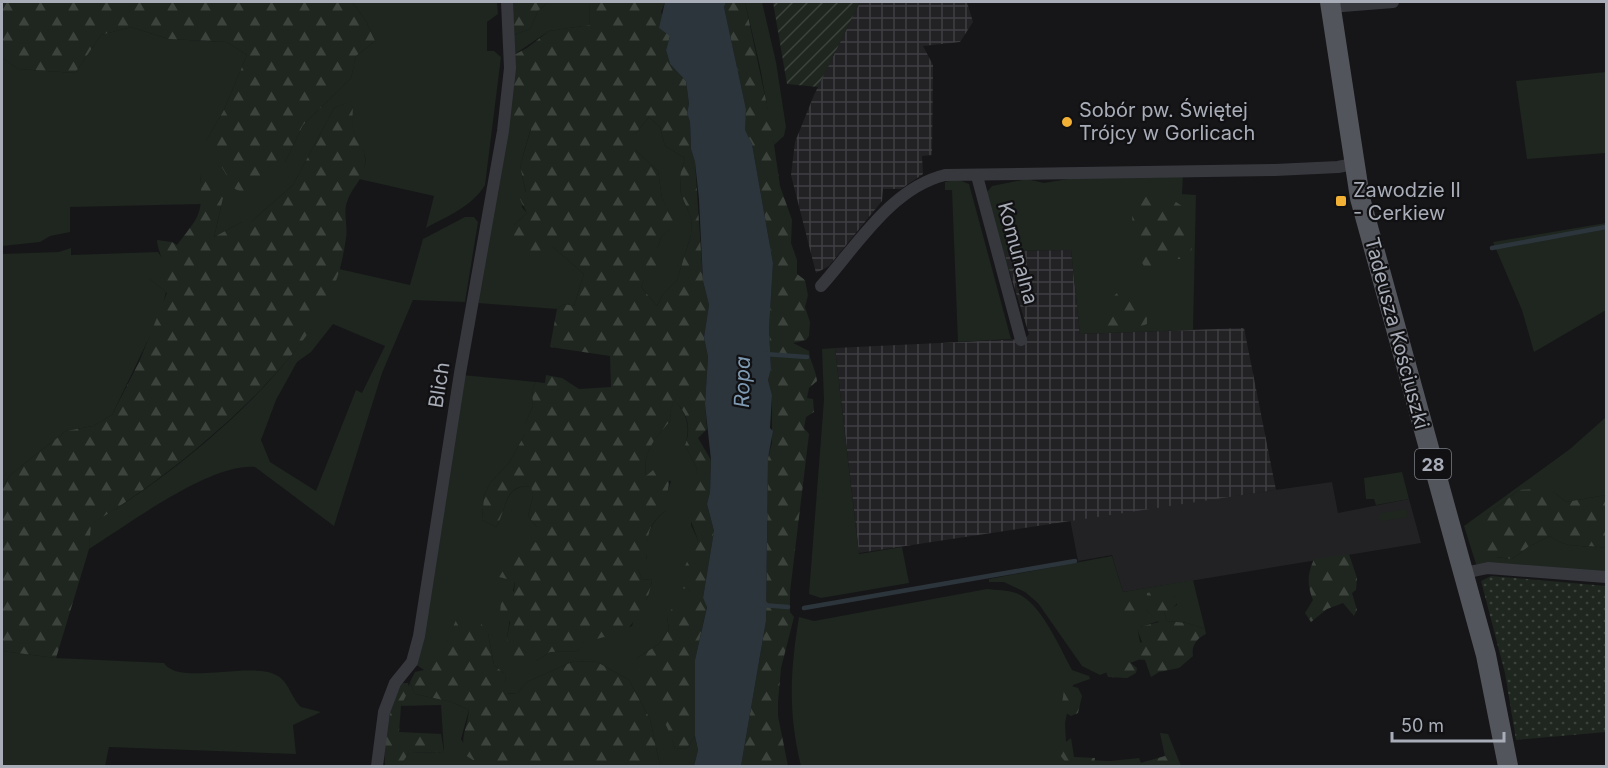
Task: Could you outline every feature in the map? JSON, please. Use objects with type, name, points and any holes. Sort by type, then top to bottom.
[{"type":"main road","name":"Tadeusza Kościuszki","points":[[1330,4],[1353,164],[1367,226],[1486,656],[1508,766]]},
{"type":"street","name":"Blich","points":[[377,766],[384,712],[395,683],[412,663],[419,636],[460,373],[504,131],[510,68],[507,2]]},
{"type":"street","points":[[1330,4],[1393,2]]},
{"type":"street","points":[[821,286],[882,215],[910,190],[933,178],[945,175],[1275,170],[1338,167],[1353,164]]},
{"type":"street","name":"Komunalna","points":[[977,176],[1021,340]]},
{"type":"street","points":[[1464,573],[1488,568],[1606,577]]},
{"type":"shaded area","points":[[860,2],[967,2],[973,22],[960,42],[923,46],[933,65],[932,155],[922,156],[923,174],[901,189],[883,189],[882,201],[829,266],[816,273],[791,175],[795,142],[814,95]]},
{"type":"shaded area","points":[[1071,250],[1080,334],[1244,328],[1276,490],[859,553],[835,348],[1025,339],[1029,334],[1003,251]]},
{"type":"shaded area","points":[[1332,482],[1338,513],[1409,499],[1421,543],[1123,592],[1112,555],[1078,561],[1070,519]]},
{"type":"green space","points":[[2,2],[352,2],[366,21],[375,41],[356,56],[351,78],[303,125],[285,162],[251,196],[235,189],[206,141],[224,110],[247,55],[227,42],[169,39],[131,27],[101,35],[75,73],[19,69],[2,58]]},
{"type":"green space","points":[[352,2],[497,2],[498,14],[487,22],[487,51],[494,51],[501,57],[485,185],[480,193],[466,205],[426,228],[434,196],[359,179],[365,157],[353,130],[352,101],[334,108],[293,185],[251,222],[242,222],[214,237],[223,198],[200,174],[203,204],[70,207],[70,232],[50,236],[40,242],[2,246],[2,58],[19,69],[75,73],[101,35],[131,27],[169,39],[227,42],[247,55],[224,110],[206,141],[285,162],[303,125],[351,78],[356,56],[375,41],[366,21]]},
{"type":"green space","points":[[510,2],[548,2],[538,11],[530,29],[511,36]]},
{"type":"green space","points":[[548,2],[589,2],[590,25],[549,31],[512,56],[511,36],[530,29],[538,11]]},
{"type":"green space","points":[[589,2],[665,2],[661,12],[670,36],[666,50],[670,64],[686,81],[691,149],[695,162],[703,281],[709,305],[704,337],[708,357],[705,404],[707,429],[698,438],[711,460],[710,492],[707,504],[714,531],[703,598],[707,606],[695,660],[695,736],[687,748],[675,749],[644,682],[637,658],[659,644],[669,629],[667,616],[676,603],[692,602],[689,589],[680,588],[677,582],[698,540],[688,513],[697,469],[685,445],[688,433],[687,421],[678,405],[674,401],[670,412],[671,420],[651,445],[646,459],[646,476],[658,466],[668,468],[669,479],[665,511],[657,518],[650,531],[645,568],[638,569],[642,580],[652,579],[648,597],[640,613],[615,641],[604,637],[582,643],[578,651],[550,652],[536,661],[521,666],[508,655],[507,638],[510,622],[500,614],[501,601],[514,591],[515,581],[499,577],[498,560],[528,548],[537,541],[537,527],[528,516],[533,496],[531,486],[515,489],[510,494],[496,527],[482,520],[484,496],[490,483],[509,463],[525,434],[525,424],[533,406],[532,390],[536,382],[545,383],[546,375],[562,378],[579,389],[611,387],[610,356],[550,347],[557,309],[564,304],[574,306],[584,274],[553,247],[549,253],[531,253],[522,249],[511,235],[514,225],[527,213],[520,199],[526,192],[520,166],[531,129],[506,128],[512,56],[549,31],[590,25]],"holes":[[[649,117],[660,127],[665,146],[685,158],[680,176],[681,194],[692,220],[691,235],[677,280],[663,294],[657,306],[641,287],[644,280],[658,284],[666,273],[664,254],[657,248],[662,236],[677,224],[662,199],[658,171],[635,150],[635,134]]]},
{"type":"green space","points":[[726,2],[745,2],[771,124],[780,186],[792,220],[791,243],[797,260],[797,274],[805,280],[808,295],[805,307],[810,322],[809,336],[806,340],[793,343],[809,351],[817,381],[809,388],[807,398],[813,399],[814,412],[806,417],[804,428],[809,434],[790,592],[790,612],[794,617],[781,668],[778,702],[778,716],[788,766],[741,766],[766,621],[768,458],[772,443],[772,395],[768,380],[771,369],[769,329],[773,263],[752,144],[744,130],[746,109],[724,7]]},
{"type":"green space","points":[[745,2],[762,2],[776,62],[786,127],[784,136],[774,145],[760,67]]},
{"type":"green space","points":[[773,2],[860,2],[818,87],[787,84]]},
{"type":"green space","points":[[1606,72],[1606,153],[1527,159],[1516,81]]},
{"type":"green space","points":[[353,100],[353,128],[364,151],[364,170],[347,202],[342,262],[334,286],[318,318],[294,352],[264,386],[229,420],[193,452],[156,480],[91,524],[89,549],[56,658],[2,651],[2,489],[10,475],[66,431],[93,426],[112,415],[139,362],[167,293],[150,279],[154,273],[163,270],[157,240],[177,245],[196,219],[201,198],[200,174],[216,177],[223,198],[214,237],[242,222],[251,222],[293,185],[334,108]]},
{"type":"green space","points":[[649,117],[660,127],[665,146],[685,158],[680,176],[681,194],[692,220],[691,235],[677,280],[663,294],[657,306],[641,287],[662,236],[676,224],[662,199],[658,171],[635,150],[635,134]]},
{"type":"green space","points":[[506,128],[531,128],[520,166],[526,193],[522,207],[527,213],[514,225],[553,247],[584,274],[574,306],[564,304],[557,309],[478,303]]},
{"type":"green space","points":[[1183,175],[1182,194],[1196,195],[1193,330],[1080,334],[1071,250],[1004,251],[1010,272],[1007,271],[987,192],[992,186],[1027,179],[1044,183],[1068,179]]},
{"type":"green space","points":[[957,179],[969,184],[1011,339],[958,342],[952,190],[945,190],[945,182]]},
{"type":"green space","points":[[1161,192],[1182,206],[1181,219],[1192,238],[1192,248],[1187,259],[1158,259],[1158,274],[1148,272],[1136,247],[1132,200]]},
{"type":"green space","points":[[465,217],[474,217],[478,222],[465,302],[413,300],[382,373],[334,526],[255,467],[237,468],[216,475],[170,497],[89,549],[90,524],[124,504],[199,448],[272,378],[302,342],[325,305],[339,269],[410,285],[423,239]],"holes":[[[333,324],[385,346],[362,393],[356,390],[316,491],[270,462],[261,440],[276,400],[297,362],[311,352]]]},
{"type":"green space","points":[[1606,223],[1606,310],[1534,352],[1522,310],[1493,242]]},
{"type":"green space","points":[[71,248],[71,255],[158,252],[164,261],[163,271],[150,279],[166,292],[161,313],[112,415],[93,426],[66,431],[10,475],[2,489],[2,254],[59,252]]},
{"type":"green space","points":[[1133,288],[1139,290],[1139,299],[1134,308],[1147,313],[1147,324],[1131,330],[1090,326],[1087,320],[1112,307],[1109,301],[1117,293]]},
{"type":"green space","points":[[835,348],[859,554],[902,547],[909,583],[821,598],[809,594],[824,400],[822,349]]},
{"type":"green space","points":[[462,375],[536,382],[532,390],[533,406],[525,424],[525,434],[509,463],[490,483],[484,496],[482,520],[496,527],[507,499],[515,489],[532,486],[533,496],[528,516],[537,527],[537,541],[528,550],[517,573],[507,638],[536,661],[550,652],[578,651],[581,643],[632,626],[646,600],[652,579],[642,580],[638,569],[647,558],[648,537],[652,526],[665,511],[665,499],[671,481],[646,476],[646,460],[655,439],[671,420],[670,412],[674,400],[682,410],[688,427],[685,445],[697,469],[691,525],[698,540],[683,587],[689,589],[693,602],[667,616],[669,629],[659,644],[637,658],[675,749],[687,748],[695,736],[698,750],[694,766],[660,766],[650,719],[629,680],[597,662],[574,661],[527,682],[518,693],[506,694],[505,674],[494,665],[488,633],[460,612],[443,651],[424,670],[415,664]]},
{"type":"green space","points":[[1606,417],[1606,495],[1566,502],[1555,493],[1519,490],[1487,515],[1496,557],[1512,559],[1528,547],[1550,536],[1570,545],[1606,548],[1606,575],[1476,564],[1464,526],[1570,449]]},
{"type":"green space","points":[[1402,472],[1409,499],[1376,505],[1374,499],[1366,499],[1364,478]]},
{"type":"green space","points":[[1536,489],[1555,493],[1566,502],[1606,495],[1606,548],[1570,545],[1550,536],[1528,547],[1512,559],[1496,557],[1489,561],[1475,556],[1474,544],[1487,532],[1487,515],[1519,490]]},
{"type":"green space","points":[[1406,509],[1408,517],[1382,521],[1378,519],[1381,513]]},
{"type":"green space","points":[[1349,554],[1357,578],[1356,590],[1352,593],[1357,610],[1354,616],[1343,603],[1327,609],[1311,622],[1305,613],[1313,600],[1309,580],[1314,559]]},
{"type":"green space","points":[[1112,556],[1123,592],[1193,580],[1205,629],[1187,623],[1167,621],[1164,612],[1177,605],[1176,596],[1146,610],[1159,621],[1140,627],[1138,631],[1143,658],[1100,675],[1082,666],[1038,603],[1025,592],[1004,582],[989,582],[989,579]]},
{"type":"green space","points":[[1491,576],[1606,586],[1606,732],[1516,740],[1505,673],[1481,581]]},
{"type":"green space","points":[[987,589],[1013,592],[1025,598],[1049,626],[1072,670],[1089,676],[1090,679],[1073,685],[1065,723],[1067,759],[1110,761],[1139,758],[1141,763],[1137,766],[801,766],[792,710],[792,674],[799,617],[814,621]]},
{"type":"green space","points":[[1157,591],[1165,600],[1176,596],[1182,598],[1171,610],[1164,612],[1167,621],[1187,623],[1205,629],[1206,634],[1195,643],[1193,656],[1179,668],[1159,672],[1151,677],[1145,660],[1134,659],[1129,653],[1134,645],[1142,642],[1139,627],[1159,622],[1146,610],[1147,593]]},
{"type":"green space","points":[[1134,597],[1138,601],[1137,611],[1132,614],[1126,612],[1117,617],[1114,608]]},
{"type":"green space","points":[[460,611],[472,611],[488,633],[494,665],[505,674],[507,694],[518,693],[527,682],[574,661],[597,662],[629,680],[650,719],[660,766],[487,766],[487,760],[473,760],[465,755],[464,737],[469,710],[452,702],[415,694],[410,682],[415,672],[424,670],[424,662],[431,652],[443,650]]},
{"type":"green space","points":[[2,651],[56,658],[164,663],[172,670],[184,673],[264,671],[280,678],[301,707],[321,712],[293,725],[296,754],[109,747],[105,766],[2,766]]},
{"type":"green space","points":[[1118,659],[1129,662],[1137,668],[1136,673],[1127,678],[1108,677],[1105,669],[1109,663]]},
{"type":"green space","points":[[410,682],[415,694],[452,702],[469,710],[461,739],[474,760],[487,760],[487,766],[400,766],[409,753],[444,752],[441,705],[401,706]]},
{"type":"green space","points":[[401,683],[408,683],[409,689],[401,706],[399,732],[441,734],[444,752],[409,753],[400,766],[385,766],[388,724]]},
{"type":"green space","points":[[1071,686],[1078,688],[1082,696],[1078,713],[1071,716],[1061,710],[1064,690]]},
{"type":"green space","points":[[1160,733],[1168,734],[1181,766],[1137,766],[1137,764],[1165,756]]},
{"type":"green space","points":[[1071,738],[1074,757],[1095,758],[1094,764],[1067,764],[1060,755],[1061,746]]},
{"type":"water","name":"Ropa","points":[[665,2],[726,2],[724,7],[746,109],[745,130],[752,144],[773,263],[769,329],[771,369],[768,380],[772,395],[770,428],[773,431],[768,458],[766,621],[741,766],[694,766],[698,750],[695,736],[695,660],[707,607],[703,598],[714,531],[707,504],[710,492],[711,460],[705,404],[708,357],[704,337],[709,305],[703,281],[699,199],[687,113],[689,104],[686,81],[670,64],[666,50],[670,36],[659,28]]},
{"type":"waterway","points":[[1492,248],[1606,227]]},
{"type":"waterway","name":"Ropa","points":[[765,354],[807,357]]},
{"type":"waterway","points":[[804,608],[1075,561]]},
{"type":"waterway","points":[[761,605],[788,607]]},
{"type":"place","name":"Sobór pw. Świętej Trójcy w Gorlicach","points":[[1067,122]]},
{"type":"place","name":"Zawodzie II - Cerkiew","points":[[1341,201]]}]
